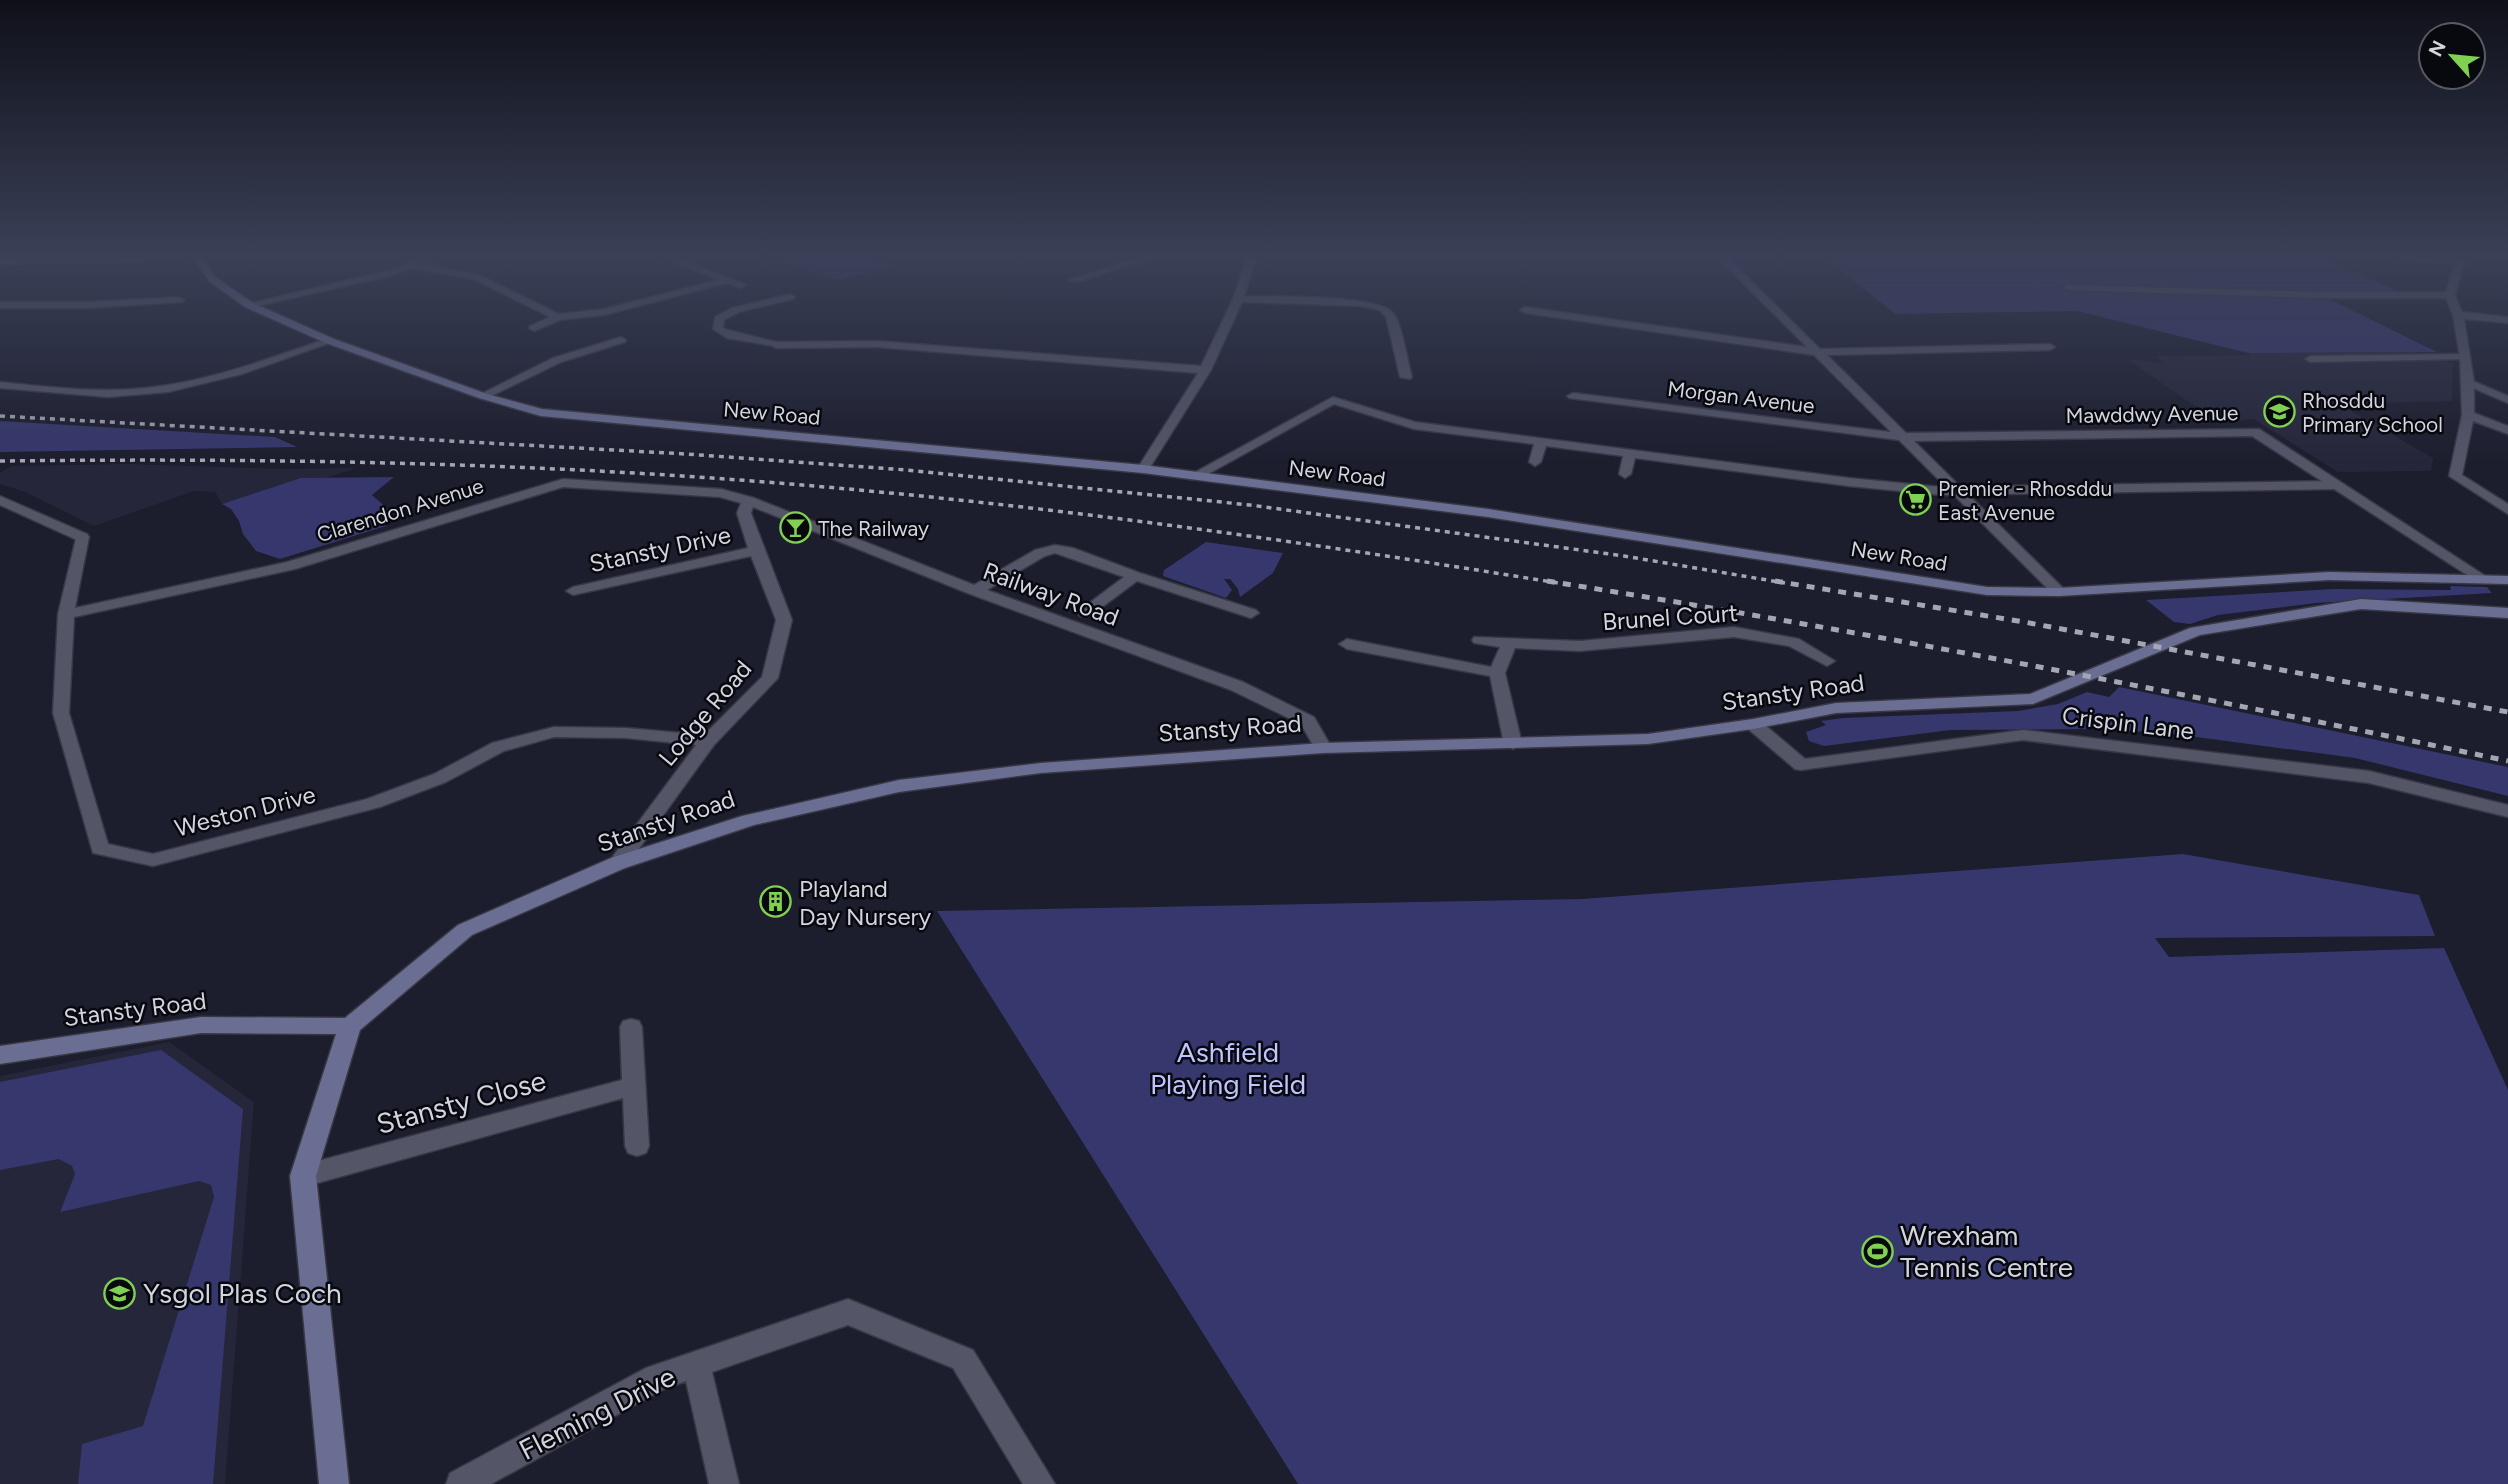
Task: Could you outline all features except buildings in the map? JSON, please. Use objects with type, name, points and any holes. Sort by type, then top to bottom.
[{"type":"main road","name":"New Road","points":[[297,326],[330,341],[483,396],[541,412],[1194,476],[1515,517],[1987,591],[2059,593],[2329,576],[2508,580]]},
{"type":"main road","name":"Stansty Road","points":[[0,1055],[201,1025],[351,1026],[465,930],[618,863],[749,820],[899,786],[1041,768],[1323,748],[1648,739],[1753,724],[1836,708],[2033,699],[2196,631],[2361,604],[2508,613]]},
{"type":"main road","points":[[334,1484],[303,1176],[351,1026]]},
{"type":"street","points":[[534,328],[538,326]]},
{"type":"street","points":[[718,326],[724,333],[776,345],[877,344],[1205,370]]},
{"type":"street","points":[[1143,470],[1205,370],[1225,326]]},
{"type":"street","points":[[1393,326],[1406,377]]},
{"type":"street","points":[[1638,326],[1818,352],[2050,346]]},
{"type":"street","points":[[1792,326],[2059,593]]},
{"type":"street","points":[[2460,326],[2468,382],[2468,415],[2455,476],[2508,510]]},
{"type":"street","points":[[0,385],[112,393],[155,390],[209,380],[330,341]]},
{"type":"street","points":[[483,396],[557,360],[621,341]]},
{"type":"street","points":[[2310,359],[2465,357]]},
{"type":"street","points":[[2468,382],[2508,400]]},
{"type":"street","name":"Morgan Avenue","points":[[1573,396],[1904,437]]},
{"type":"street","points":[[1194,476],[1333,400],[1415,425],[1854,483],[1956,490],[2338,485]]},
{"type":"street","points":[[2468,415],[2508,430]]},
{"type":"street","name":"Mawddwy Avenue","points":[[1904,437],[2255,432],[2483,579]]},
{"type":"street","points":[[1535,462],[1542,440]]},
{"type":"street","points":[[1625,474],[1630,452]]},
{"type":"street","name":"Clarendon Avenue","points":[[66,614],[290,566],[563,483],[721,493],[749,500]]},
{"type":"street","name":"Weston Drive","points":[[0,500],[82,537],[66,614],[61,713],[100,849],[153,860],[373,803],[440,778],[498,747],[554,733],[626,733],[708,741]]},
{"type":"street","name":"Lodge Road","points":[[618,863],[708,741],[770,678],[784,620],[744,513],[749,500]]},
{"type":"street","name":"Railway Road","points":[[749,500],[975,591],[1237,686],[1308,721],[1323,748]]},
{"type":"street","points":[[975,591],[1040,553],[1055,549],[1251,612]]},
{"type":"street","name":"Stansty Drive","points":[[573,591],[756,551]]},
{"type":"street","points":[[1085,613],[1135,576]]},
{"type":"street","name":"Brunel Court","points":[[1480,640],[1580,646],[1734,632],[1793,642],[1828,661]]},
{"type":"street","points":[[1509,643],[1497,673],[1513,744]]},
{"type":"street","points":[[1347,644],[1497,673]]},
{"type":"street","name":"Crispin Lane","points":[[1753,724],[1801,765],[2023,735],[2369,777],[2508,811]]},
{"type":"street","points":[[631,1027],[637,1146]]},
{"type":"street","name":"Stansty Close","points":[[303,1176],[634,1086]]},
{"type":"street","name":"Fleming Drive","points":[[461,1484],[656,1378],[848,1312],[963,1359],[1040,1484]]},
{"type":"street","name":"Fleming Drive","points":[[696,1363],[724,1484]]},
{"type":"shaded area","name":"Rhosddu Primary School","points":[[2414,352],[2453,363],[2452,401],[2339,404],[2433,458],[2431,471],[2338,472],[2254,419],[2222,421],[2192,404],[2127,359],[2164,363],[2156,356]]},
{"type":"shaded area","points":[[128,464],[285,469],[356,468],[231,509],[222,504],[215,492],[194,491],[94,526],[25,492],[0,484],[0,473],[11,466]]},
{"type":"shaded area","name":"Ysgol Plas Coch","points":[[169,1042],[254,1102],[225,1484],[0,1484],[0,1076]]},
{"type":"green space","points":[[2139,326],[2385,326],[2437,352],[2248,353]]},
{"type":"green space","points":[[0,421],[275,437],[297,447],[0,452]]},
{"type":"green space","points":[[394,477],[372,495],[389,510],[379,515],[386,526],[280,559],[256,551],[243,534],[231,509],[222,504],[301,478]]},
{"type":"green space","points":[[1206,542],[1283,553],[1273,573],[1240,597],[1238,589],[1230,579],[1224,579],[1232,590],[1226,598],[1163,576],[1164,570]]},
{"type":"green space","points":[[2450,586],[2487,587],[2492,593],[2316,603],[2218,615],[2190,624],[2174,622],[2146,600],[2333,589],[2451,590]]},
{"type":"green space","points":[[2119,687],[2508,767],[2508,796],[2355,758],[2166,733],[2097,729],[1951,730],[1824,746],[1809,741],[1806,732],[1826,725],[1821,721],[1843,718],[2018,711],[2058,704],[2087,692],[2109,697]]},
{"type":"green space","name":"Ashfield Playing Field","points":[[2183,854],[2419,895],[2435,936],[2155,938],[2169,957],[2444,948],[2508,1090],[2508,1484],[1298,1484],[937,911],[1582,899]]},
{"type":"green space","points":[[161,1050],[243,1109],[213,1484],[78,1484],[82,1444],[143,1426],[214,1197],[211,1185],[199,1181],[60,1212],[75,1174],[72,1166],[59,1159],[0,1170],[0,1082]]},
{"type":"railway","points":[[0,416],[686,454],[907,470],[1250,505],[1624,556],[1785,583]]},
{"type":"railway","points":[[0,461],[389,463],[584,470],[778,483],[1169,525],[1558,583]]},
{"type":"railway","points":[[1547,581],[2029,665],[2508,761]]},
{"type":"railway","points":[[1775,581],[2024,622],[2508,712]]},
{"type":"place","name":"Rhosddu Primary School","points":[[2279,412]]},
{"type":"place","name":"Premier - Rhosddu East Avenue","points":[[1915,500]]},
{"type":"place","name":"The Railway","points":[[795,528]]},
{"type":"place","name":"Playland Day Nursery","points":[[776,902]]},
{"type":"place","name":"Wrexham Tennis Centre","points":[[1877,1251]]},
{"type":"place","name":"Ysgol Plas Coch","points":[[120,1293]]}]
